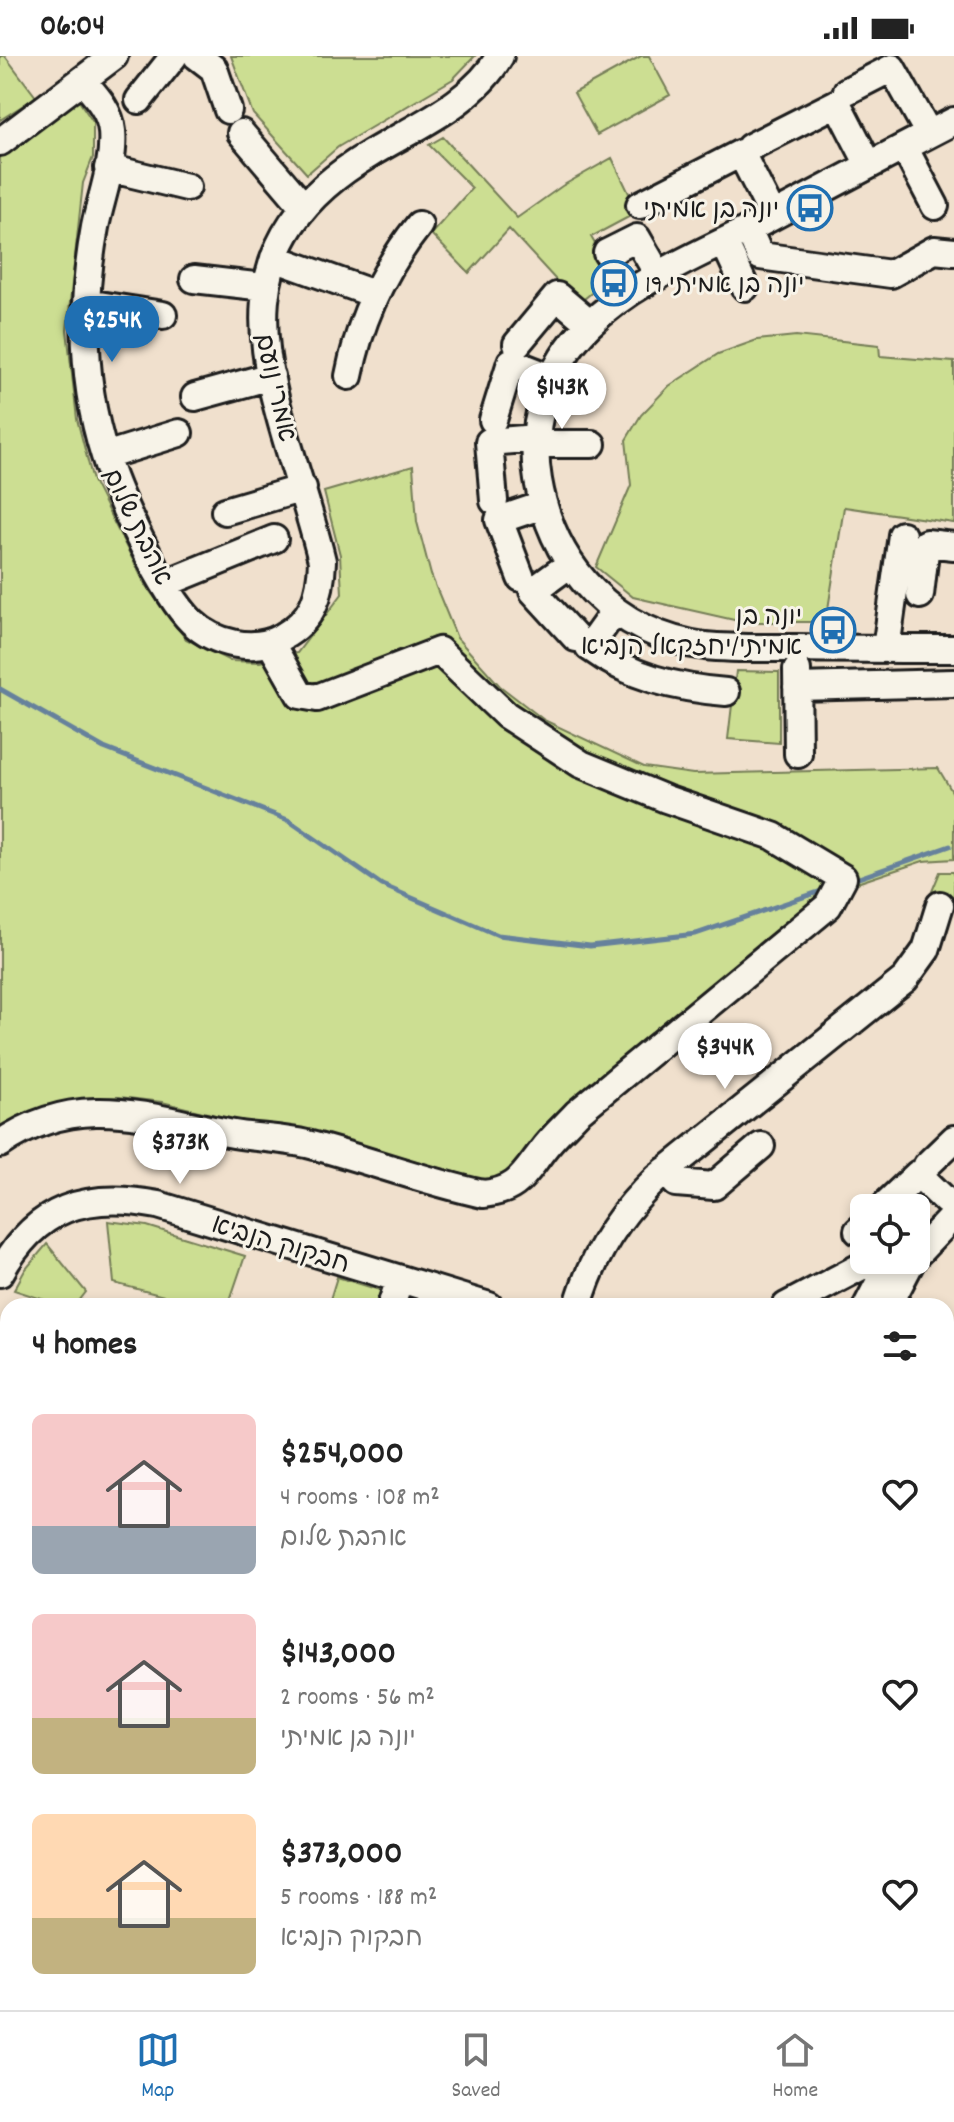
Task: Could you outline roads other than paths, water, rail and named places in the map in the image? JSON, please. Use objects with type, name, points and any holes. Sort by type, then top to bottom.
[{"type":"street","points":[[3,139],[114,56]]},
{"type":"street","points":[[139,100],[174,56]]},
{"type":"street","points":[[197,56],[214,69],[228,110]]},
{"type":"street","name":"אמרי נועם","points":[[263,643],[297,628],[312,611],[321,589],[322,561],[271,376],[261,327],[265,287],[274,258],[304,207],[345,168],[459,101],[481,82],[500,56]]},
{"type":"street","points":[[847,91],[892,68],[929,134]]},
{"type":"street","name":"אהבת שלום","points":[[82,80],[102,104],[112,125],[86,303],[87,379],[105,456],[120,497],[166,583],[191,621],[211,636],[234,644],[263,643]]},
{"type":"street","points":[[750,147],[837,103],[869,165]]},
{"type":"street","points":[[954,121],[630,292],[590,324],[570,348],[552,378],[538,418],[536,441],[543,505],[570,564],[614,612],[657,634],[692,643],[796,648],[954,649]]},
{"type":"street","points":[[241,133],[304,207]]},
{"type":"street","points":[[904,147],[935,206]]},
{"type":"street","points":[[640,205],[741,153],[773,216]]},
{"type":"street","points":[[108,168],[187,187]]},
{"type":"street","points":[[349,376],[374,294],[397,253],[419,225]]},
{"type":"street","points":[[748,229],[760,256],[891,274],[934,250],[954,252]]},
{"type":"street","points":[[607,253],[637,238],[659,276]]},
{"type":"street","points":[[724,242],[745,287]]},
{"type":"street","points":[[274,258],[374,294]]},
{"type":"street","points":[[194,279],[265,287]]},
{"type":"street","points":[[517,344],[557,296],[590,324]]},
{"type":"street","points":[[86,303],[163,315]]},
{"type":"street","points":[[493,420],[511,362],[552,378]]},
{"type":"street","points":[[195,397],[271,376]]},
{"type":"street","points":[[105,456],[179,433]]},
{"type":"street","points":[[494,501],[489,442],[592,444]]},
{"type":"street","points":[[225,511],[303,488]]},
{"type":"street","points":[[521,578],[499,520],[543,505]]},
{"type":"street","points":[[886,649],[902,535]]},
{"type":"street","points":[[166,583],[274,539]]},
{"type":"street","points":[[920,595],[926,543],[954,546]]},
{"type":"street","points":[[570,564],[533,591],[576,638]]},
{"type":"street","points":[[614,612],[589,647],[653,680],[726,692]]},
{"type":"street","points":[[0,1144],[42,1122],[80,1113],[119,1110],[159,1116],[237,1135],[304,1143],[483,1194],[509,1189],[530,1172],[542,1151],[577,1113],[828,906],[838,888],[773,836],[666,799],[581,764],[506,715],[439,651],[317,698],[300,695],[263,643]]},
{"type":"street","points":[[796,648],[798,754]]},
{"type":"street","points":[[797,687],[954,683]]},
{"type":"street","points":[[581,1298],[596,1257],[633,1201],[665,1171],[905,979],[929,942],[940,905]]},
{"type":"street","points":[[927,1165],[954,1139]]},
{"type":"street","points":[[665,1171],[676,1183],[714,1186],[761,1146]]},
{"type":"street","points":[[897,1194],[918,1174],[951,1203]]},
{"type":"street","name":"חבקוק הנביא","points":[[0,1273],[26,1235],[46,1219],[69,1206],[96,1200],[125,1199],[158,1205],[463,1298]]},
{"type":"street","points":[[930,1219],[951,1203]]},
{"type":"street","points":[[930,1234],[951,1203]]},
{"type":"street","points":[[801,1298],[850,1272]]},
{"type":"street","points":[[871,1298],[884,1274]]},
{"type":"street","points":[[892,1298],[905,1274]]},
{"type":"street","points":[[394,1298],[400,1279]]},
{"type":"waterway","points":[[0,689],[104,748],[288,820],[382,885],[498,935],[590,946],[696,934],[824,890]]},
{"type":"waterway","points":[[853,880],[950,846]]},
{"type":"place","name":"יונה בן אמיתי","points":[[810,208]]},
{"type":"place","name":"יונה בן אמיתי 19","points":[[614,283]]},
{"type":"place","name":"יונה בן אמיתי/יחזקאל הנביא","points":[[833,630]]}]
